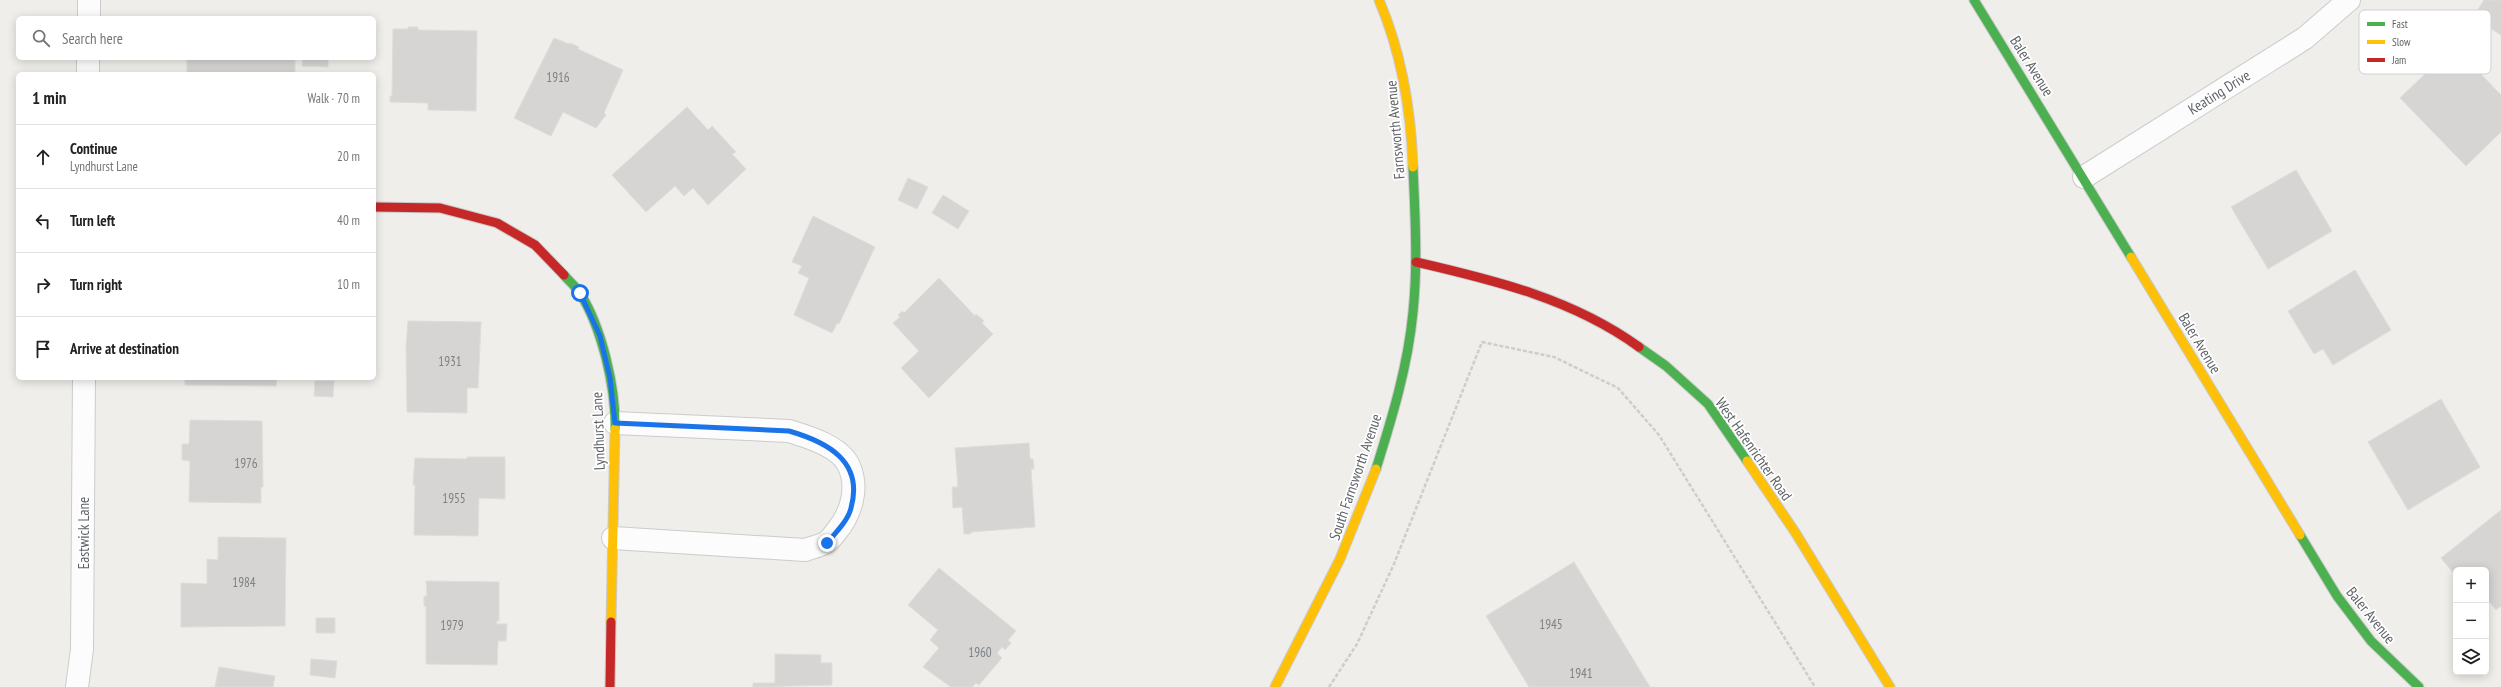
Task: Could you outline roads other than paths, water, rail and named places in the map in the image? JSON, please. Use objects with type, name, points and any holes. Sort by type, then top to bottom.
[{"type":"street","points":[[89,0],[89,16]]},
{"type":"street","name":"Farnsworth Avenue","points":[[1379,0],[1391,26],[1406,77],[1414,157],[1416,262]]},
{"type":"street","name":"Baler Avenue","points":[[1974,0],[2084,177],[2337,596],[2371,640],[2419,687]]},
{"type":"street","name":"Keating Drive","points":[[2084,177],[2305,38],[2348,0]]},
{"type":"street","points":[[88,60],[88,72]]},
{"type":"street","name":"Lyndhurst Lane","points":[[376,207],[440,208],[497,223],[535,245],[580,293],[600,336],[610,378],[615,423],[610,687]]},
{"type":"street","name":"South Farnsworth Avenue","points":[[1275,687],[1307,631],[1337,570],[1372,479],[1390,424],[1411,330],[1416,262]]},
{"type":"street","name":"West Hafenrichter Road","points":[[1416,262],[1473,275],[1552,299],[1612,327],[1666,366],[1708,404],[1795,532],[1890,687]]},
{"type":"street","name":"Eastwick Lane","points":[[77,687],[82,649],[84,380]]},
{"type":"street","points":[[612,538],[805,550],[827,543],[841,526],[851,509],[853,487],[849,465],[835,451],[811,438],[789,431],[615,423]]}]
